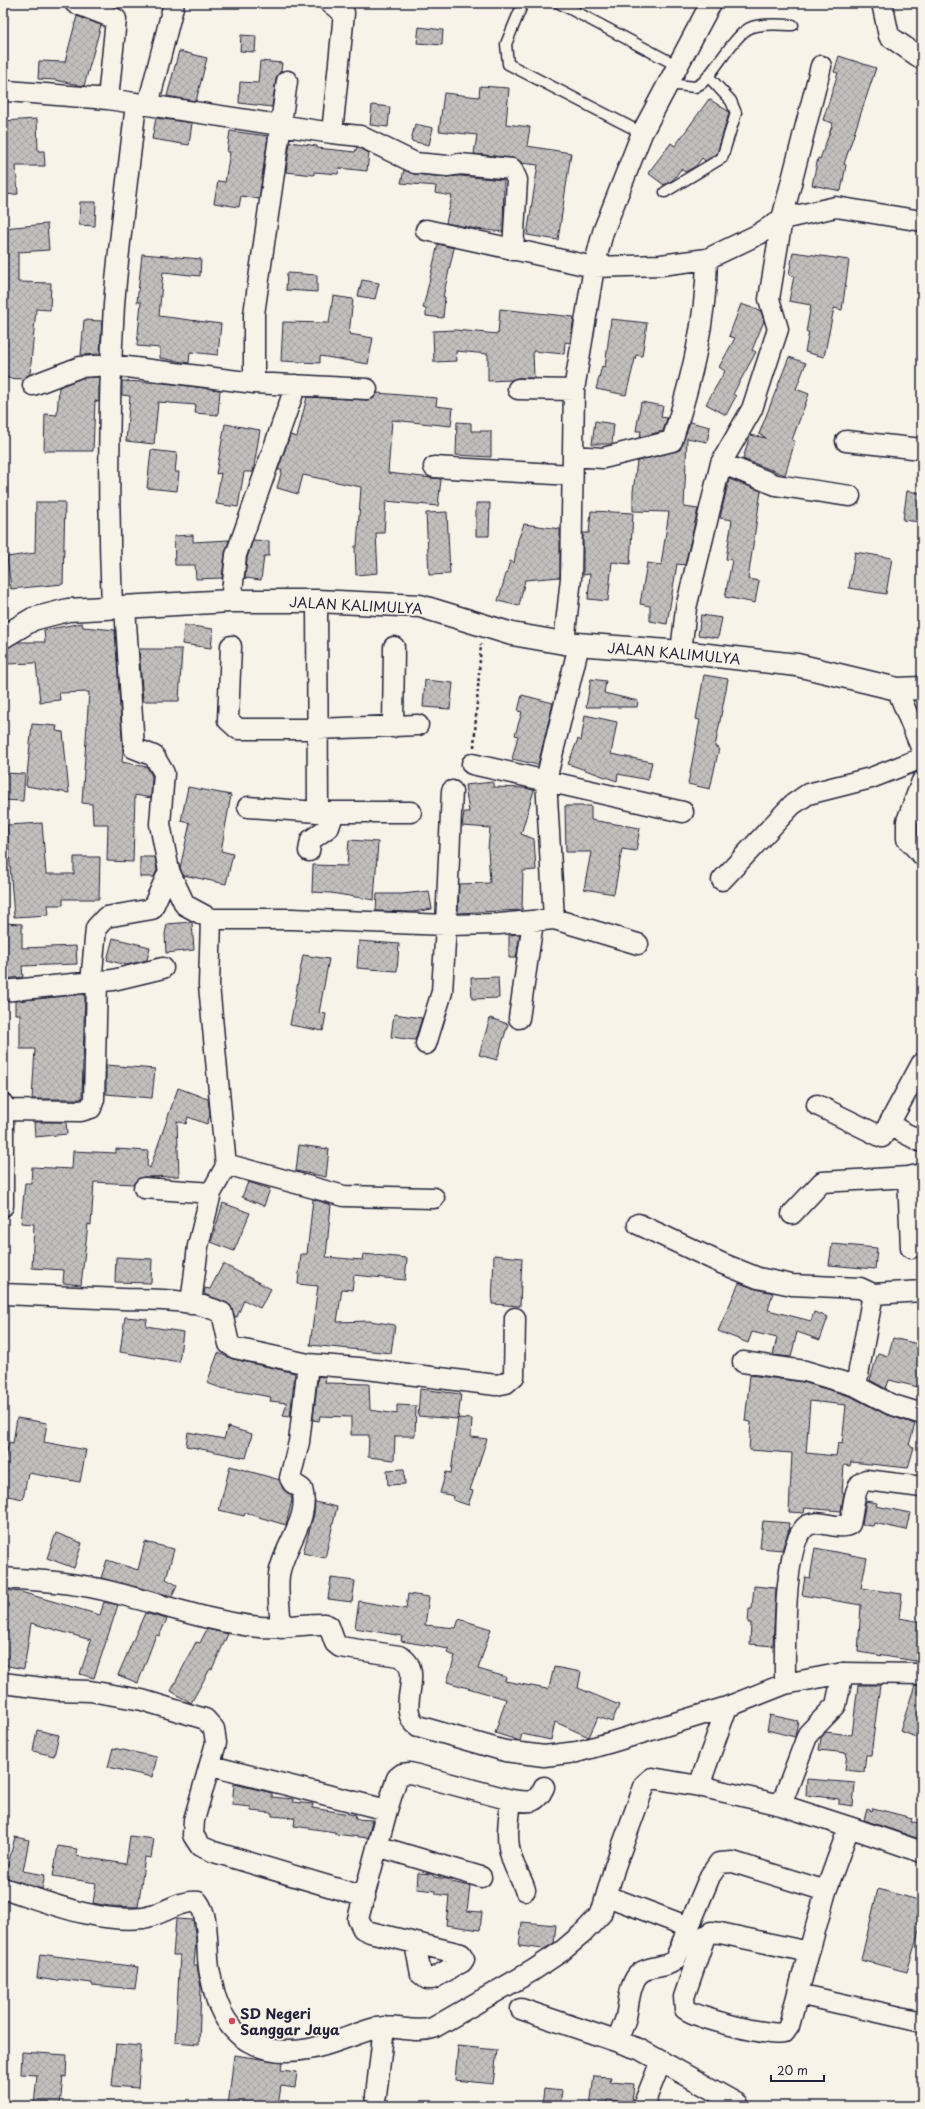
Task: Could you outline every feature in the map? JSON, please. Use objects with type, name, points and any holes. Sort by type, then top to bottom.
[{"type":"street","points":[[75,3],[116,19],[108,99]]},
{"type":"street","points":[[174,3],[142,104],[114,303],[111,365],[110,551],[134,748],[154,756],[164,773],[160,824],[169,872],[185,905],[211,919],[292,919],[446,925],[533,922],[554,919],[638,944]]},
{"type":"street","points":[[330,3],[344,12],[332,133]]},
{"type":"street","points":[[554,919],[546,780],[572,644],[571,578],[574,390],[594,267],[603,232],[642,133],[711,3]]},
{"type":"street","points":[[882,3],[889,36],[922,59]]},
{"type":"street","points":[[681,652],[686,608],[720,463],[752,409],[778,329],[769,299],[782,219],[821,66]]},
{"type":"street","points":[[254,383],[254,314],[282,127],[287,81]]},
{"type":"street","points":[[7,91],[108,99],[282,127],[360,136],[415,164],[447,166],[460,164],[512,169],[517,180],[513,250]]},
{"type":"street","points":[[426,230],[594,267],[660,265],[707,259],[759,234],[782,219],[836,207],[922,221]]},
{"type":"street","points":[[434,467],[573,466],[672,441],[698,349],[706,294],[707,259]]},
{"type":"street","points":[[33,385],[80,368],[111,365],[254,383],[367,389]]},
{"type":"street","points":[[231,601],[236,555],[296,385]]},
{"type":"street","points":[[518,389],[574,390]]},
{"type":"street","points":[[846,441],[922,449]]},
{"type":"street","points":[[720,463],[776,485],[850,496]]},
{"type":"street","name":"JALAN KALIMULYA","points":[[3,637],[33,620],[68,610],[231,601],[317,601],[420,606],[512,634],[572,644],[681,652],[797,665],[897,689],[922,688]]},
{"type":"street","points":[[309,851],[312,840],[329,828],[317,729],[317,601]]},
{"type":"street","points":[[231,646],[228,720],[238,729],[317,729],[418,725]]},
{"type":"street","points":[[393,727],[394,647]]},
{"type":"street","points":[[897,689],[922,750]]},
{"type":"street","points":[[722,880],[792,805],[808,794],[871,778],[922,758]]},
{"type":"street","points":[[472,764],[683,812]]},
{"type":"street","points":[[922,781],[907,820],[907,839],[922,855]]},
{"type":"street","points":[[426,1044],[442,992],[452,791]]},
{"type":"street","points":[[248,807],[326,812],[411,812]]},
{"type":"street","points":[[3,1206],[3,1107],[81,1111],[91,1108],[94,1099],[94,983],[96,928],[106,916],[152,909],[169,872]]},
{"type":"street","points":[[191,1304],[198,1246],[211,1193],[226,1166],[209,985],[211,919]]},
{"type":"street","points":[[519,1018],[533,922]]},
{"type":"street","points":[[3,991],[94,983],[163,968]]},
{"type":"street","points":[[817,1104],[882,1137],[921,1068]]},
{"type":"street","points":[[889,1125],[922,1142]]},
{"type":"street","points":[[226,1166],[233,1166],[344,1196],[434,1198]]},
{"type":"street","points":[[792,1214],[822,1182],[915,1175],[911,1248]]},
{"type":"street","points":[[144,1188],[211,1193]]},
{"type":"street","points":[[638,1224],[721,1263],[758,1278],[792,1285],[860,1288],[873,1294],[922,1291]]},
{"type":"street","points":[[3,1294],[153,1300],[191,1304],[214,1309],[222,1313],[229,1344],[235,1348],[308,1364],[504,1384],[514,1376],[515,1318]]},
{"type":"street","points":[[856,1386],[873,1294]]},
{"type":"street","points":[[743,1362],[805,1371],[856,1386],[890,1404],[922,1414]]},
{"type":"street","points":[[281,1628],[280,1573],[301,1516],[304,1500],[302,1489],[293,1483],[290,1478],[300,1435],[308,1364]]},
{"type":"street","points":[[785,1684],[790,1569],[793,1549],[802,1530],[817,1522],[843,1525],[850,1524],[857,1488],[862,1481],[866,1480],[922,1487]]},
{"type":"street","points":[[3,1578],[59,1581],[111,1592],[201,1615],[260,1627],[281,1628],[324,1624],[329,1626],[335,1643],[340,1647],[399,1656],[407,1660],[412,1670],[408,1712],[411,1721],[418,1726],[506,1751],[529,1755],[544,1756],[577,1752],[727,1707],[785,1684],[843,1673],[922,1674]]},
{"type":"street","points":[[781,1805],[808,1734],[836,1705],[843,1673]]},
{"type":"street","points":[[3,1683],[58,1690],[90,1691],[142,1700],[205,1719],[214,1729],[216,1743],[211,1766],[194,1820],[193,1835],[200,1846],[214,1852],[365,1897]]},
{"type":"street","points":[[698,1786],[727,1707]]},
{"type":"street","points":[[211,1766],[386,1810]]},
{"type":"street","points":[[415,1944],[363,1929],[358,1919],[365,1897],[386,1810],[397,1778],[402,1774],[410,1773],[511,1800],[533,1801],[539,1797],[544,1787]]},
{"type":"street","points":[[3,1888],[74,1910],[119,1918],[143,1918],[190,1901],[198,1902],[202,1908],[209,1968],[218,2005],[226,2021],[244,2038],[262,2048],[283,2051],[309,2049],[384,2028],[422,2030],[433,2028],[532,1971],[562,1951],[582,1934],[601,1914],[615,1866],[648,1781],[652,1778],[698,1786],[781,1805],[922,1852]]},
{"type":"street","points":[[511,1800],[508,1826],[510,1851],[515,1866],[523,1880],[525,1890]]},
{"type":"street","points":[[809,1952],[720,1933],[707,1934],[703,1939],[683,2003],[685,2009],[695,2015],[778,2034],[784,2033],[789,2026],[826,1890],[849,1827]]},
{"type":"street","points":[[377,1846],[481,1877]]},
{"type":"street","points":[[617,2041],[626,2018],[634,1980],[639,1973],[645,1970],[667,1965],[675,1960],[715,1867],[724,1861],[732,1862],[784,1879],[826,1890]]},
{"type":"street","points":[[607,1896],[689,1927]]},
{"type":"street","points":[[798,1994],[922,2022]]},
{"type":"street","points":[[521,2009],[617,2041],[661,2061],[738,2104]]},
{"type":"street","points":[[376,2096],[384,2028]]},
{"type":"street","points":[[643,2106],[661,2061]]},
{"type":"lane","points":[[523,3],[506,44],[508,64],[642,133]]},
{"type":"lane","points":[[559,3],[678,66]]},
{"type":"lane","points":[[668,84],[695,87],[702,83],[709,77],[746,30],[762,25],[793,25]]},
{"type":"lane","points":[[666,192],[715,164],[724,156],[736,113],[731,101],[709,77]]},
{"type":"path","points":[[472,764],[481,642]]},
{"type":"building","points":[[77,16],[101,25],[84,86],[55,80],[38,79],[39,61],[65,62]]},
{"type":"building","points":[[419,27],[443,30],[442,45],[417,43]]},
{"type":"building","points":[[241,35],[256,36],[255,52],[240,51]]},
{"type":"building","points":[[179,51],[207,58],[196,101],[167,96]]},
{"type":"building","points":[[839,56],[876,68],[844,164],[846,165],[841,191],[812,185],[818,158],[820,159],[833,123],[823,120],[838,73],[834,72]]},
{"type":"building","points":[[260,61],[282,63],[281,71],[276,79],[272,107],[239,103],[240,82],[258,83]]},
{"type":"building","points":[[480,86],[509,88],[506,124],[530,127],[527,146],[571,153],[558,240],[527,235],[538,165],[521,163],[513,158],[474,154],[477,135],[439,131],[444,93],[479,97]]},
{"type":"building","points":[[709,99],[729,113],[717,154],[705,161],[702,158],[696,166],[685,172],[681,169],[673,180],[664,185],[648,173],[671,143],[675,146]]},
{"type":"building","points":[[372,105],[390,107],[388,127],[370,125]]},
{"type":"building","points":[[156,118],[192,123],[189,145],[152,139]]},
{"type":"building","points":[[37,119],[38,151],[44,151],[45,166],[16,166],[18,194],[3,195],[3,121]]},
{"type":"building","points":[[415,124],[433,128],[429,145],[411,141]]},
{"type":"building","points":[[230,131],[268,136],[259,199],[241,196],[239,207],[214,203],[218,181],[225,182],[230,152],[227,152]]},
{"type":"building","points":[[290,142],[317,146],[317,148],[355,152],[357,147],[369,153],[367,171],[339,168],[338,174],[314,172],[314,175],[286,172]]},
{"type":"building","points":[[404,170],[414,174],[504,180],[503,232],[446,223],[452,196],[435,193],[436,186],[401,183]]},
{"type":"building","points":[[80,202],[96,202],[95,226],[79,225]]},
{"type":"building","points":[[47,224],[49,250],[18,252],[18,282],[51,283],[50,310],[36,309],[30,374],[23,379],[5,378],[5,372],[3,372],[3,228]]},
{"type":"building","points":[[438,244],[454,248],[443,297],[445,297],[443,318],[426,316],[426,309],[423,308]]},
{"type":"building","points":[[793,252],[849,260],[842,310],[834,308],[824,357],[805,352],[809,332],[806,332],[811,305],[789,301],[794,276],[789,275]]},
{"type":"building","points":[[142,254],[201,259],[200,276],[163,272],[159,316],[221,324],[218,355],[190,352],[189,363],[160,358],[160,348],[137,346],[141,302],[137,302]]},
{"type":"building","points":[[287,273],[317,275],[317,292],[286,290]]},
{"type":"building","points":[[362,280],[379,283],[375,299],[358,296]]},
{"type":"building","points":[[333,296],[353,299],[349,334],[373,338],[368,364],[320,356],[320,363],[281,361],[283,322],[329,323]]},
{"type":"building","points":[[741,304],[761,311],[764,321],[752,350],[756,352],[733,394],[736,396],[726,415],[706,404],[725,371],[719,367],[735,338],[729,336]]},
{"type":"building","points":[[500,309],[574,317],[570,343],[565,342],[564,354],[533,351],[534,378],[518,378],[511,380],[488,381],[488,354],[456,351],[457,361],[434,362],[433,331],[456,330],[498,334]]},
{"type":"building","points":[[611,319],[647,323],[642,356],[636,355],[626,395],[596,389],[602,366],[605,367]]},
{"type":"building","points":[[84,320],[102,321],[100,354],[81,355]]},
{"type":"building","points":[[789,357],[806,363],[796,389],[809,394],[792,440],[795,441],[785,475],[743,459],[750,435],[766,438],[759,434]]},
{"type":"building","points":[[99,377],[99,402],[95,401],[93,451],[44,451],[45,414],[57,415],[59,387],[82,378]]},
{"type":"building","points":[[122,381],[164,383],[220,390],[218,415],[195,413],[196,405],[158,402],[154,444],[126,441],[130,396],[122,395]]},
{"type":"building","points":[[377,393],[437,398],[436,406],[453,408],[451,426],[392,420],[388,473],[441,479],[438,506],[386,501],[384,533],[376,533],[378,573],[356,575],[355,546],[357,546],[361,487],[303,475],[298,494],[277,488],[282,470],[278,470],[290,435],[297,437],[307,397],[366,400],[373,399]]},
{"type":"building","points":[[641,402],[663,406],[661,417],[667,418],[663,431],[640,437],[641,431],[636,431]]},
{"type":"building","points":[[595,421],[614,424],[612,444],[592,444]]},
{"type":"building","points":[[457,422],[471,423],[471,431],[491,431],[491,457],[456,455]]},
{"type":"building","points":[[690,422],[710,427],[707,442],[687,438],[684,507],[698,509],[685,565],[677,564],[667,624],[650,621],[650,606],[640,604],[647,563],[661,565],[669,512],[633,511],[633,492],[637,461],[680,450]]},
{"type":"building","points":[[225,424],[260,430],[253,472],[244,472],[238,507],[216,504],[221,473],[216,474]]},
{"type":"building","points":[[151,450],[177,453],[175,472],[179,472],[177,491],[147,488]]},
{"type":"building","points":[[729,479],[761,491],[748,579],[759,581],[755,603],[725,597],[732,560],[726,559],[732,520],[720,518]]},
{"type":"building","points":[[907,491],[922,493],[920,522],[903,520]]},
{"type":"building","points":[[36,502],[65,502],[63,584],[11,589],[7,557],[35,553]]},
{"type":"building","points":[[476,503],[490,503],[489,536],[476,536]]},
{"type":"building","points":[[591,511],[633,513],[630,564],[612,562],[608,601],[588,599],[590,574],[583,575],[583,533],[589,533]]},
{"type":"building","points":[[447,512],[450,574],[429,575],[426,513]]},
{"type":"building","points":[[524,524],[560,529],[560,577],[525,580],[519,606],[498,601],[510,561],[514,563],[518,540]]},
{"type":"building","points":[[193,535],[193,542],[229,540],[225,554],[222,578],[196,579],[195,565],[175,565],[174,536]]},
{"type":"building","points":[[253,540],[269,541],[269,556],[264,556],[261,580],[245,578],[247,558]]},
{"type":"building","points":[[855,552],[892,558],[886,594],[849,588]]},
{"type":"building","points":[[701,615],[722,618],[718,638],[698,635]]},
{"type":"building","points":[[82,623],[83,627],[115,630],[123,752],[122,762],[147,767],[152,776],[151,798],[135,795],[133,862],[107,861],[108,824],[93,824],[92,804],[82,803],[89,692],[59,693],[60,700],[40,702],[36,663],[6,664],[5,649],[18,642],[45,642],[44,630]]},
{"type":"building","points":[[184,625],[213,629],[211,648],[182,644]]},
{"type":"building","points":[[139,649],[182,649],[179,701],[143,701]]},
{"type":"building","points":[[704,675],[728,679],[715,747],[719,748],[710,789],[688,784],[700,720],[696,719]]},
{"type":"building","points":[[591,679],[606,681],[604,693],[638,701],[637,707],[586,707]]},
{"type":"building","points":[[425,680],[453,683],[450,709],[423,707]]},
{"type":"building","points":[[522,695],[553,703],[538,765],[512,759],[518,736],[515,735],[522,712],[518,711]]},
{"type":"building","points":[[585,715],[617,722],[611,754],[652,762],[648,780],[618,774],[617,781],[568,764],[578,739],[581,741]]},
{"type":"building","points":[[32,724],[57,726],[56,731],[63,732],[69,793],[26,786]]},
{"type":"building","points":[[3,773],[25,774],[23,801],[3,800]]},
{"type":"building","points":[[493,782],[493,787],[524,788],[534,790],[521,834],[534,839],[536,870],[523,871],[522,910],[458,913],[459,884],[490,883],[488,849],[490,828],[462,826],[464,812],[469,812],[465,785]]},
{"type":"building","points":[[188,787],[231,795],[221,851],[233,854],[226,884],[183,875],[180,868],[190,823],[181,821]]},
{"type":"building","points":[[565,806],[591,806],[591,820],[640,828],[636,851],[622,849],[614,894],[584,889],[591,852],[566,852]]},
{"type":"building","points":[[42,823],[46,874],[74,874],[74,857],[100,857],[99,899],[63,899],[63,905],[48,905],[49,915],[14,917],[7,825]]},
{"type":"building","points":[[349,840],[378,842],[374,900],[331,893],[312,892],[313,865],[347,866]]},
{"type":"building","points":[[140,857],[155,857],[157,870],[154,877],[140,877]]},
{"type":"building","points":[[429,891],[432,909],[413,912],[376,911],[377,894],[402,894]]},
{"type":"building","points":[[192,922],[194,950],[166,953],[165,934],[167,924]]},
{"type":"building","points":[[3,923],[22,924],[22,948],[76,946],[77,964],[22,966],[23,977],[3,979]]},
{"type":"building","points":[[520,934],[516,958],[509,958],[509,935]]},
{"type":"building","points":[[113,938],[150,947],[147,960],[126,965],[107,960]]},
{"type":"building","points":[[359,941],[399,944],[397,971],[357,968]]},
{"type":"building","points":[[303,955],[329,959],[319,1013],[326,1014],[323,1031],[290,1025]]},
{"type":"building","points":[[498,977],[499,998],[472,999],[471,978]]},
{"type":"building","points":[[85,994],[82,1099],[32,1099],[35,1049],[20,1049],[20,1014],[15,1014],[15,1001]]},
{"type":"building","points":[[394,1014],[422,1018],[415,1040],[391,1037]]},
{"type":"building","points":[[490,1018],[508,1024],[497,1060],[479,1055]]},
{"type":"building","points":[[106,1065],[155,1069],[152,1098],[106,1094]]},
{"type":"building","points":[[178,1088],[208,1099],[210,1115],[207,1124],[188,1117],[186,1124],[177,1121],[179,1176],[144,1177],[139,1178],[133,1184],[94,1182],[91,1225],[88,1224],[81,1285],[63,1283],[64,1270],[32,1268],[34,1224],[21,1223],[25,1183],[31,1183],[32,1167],[72,1169],[73,1151],[116,1153],[116,1149],[148,1151],[147,1166],[150,1168]]},
{"type":"building","points":[[34,1122],[66,1122],[67,1134],[35,1137]]},
{"type":"building","points":[[299,1145],[329,1149],[326,1177],[296,1171]]},
{"type":"building","points":[[248,1182],[270,1189],[264,1206],[242,1197]]},
{"type":"building","points":[[313,1199],[331,1205],[326,1257],[362,1260],[363,1254],[407,1258],[405,1280],[354,1275],[352,1290],[342,1289],[337,1322],[370,1321],[395,1325],[391,1353],[310,1345],[318,1286],[298,1284],[301,1254],[307,1254]]},
{"type":"building","points":[[223,1203],[250,1213],[234,1251],[211,1242]]},
{"type":"building","points":[[832,1244],[877,1248],[875,1269],[829,1265]]},
{"type":"building","points":[[494,1255],[522,1258],[520,1306],[492,1304]]},
{"type":"building","points":[[116,1257],[152,1259],[151,1283],[115,1282]]},
{"type":"building","points":[[223,1264],[271,1289],[260,1308],[244,1300],[237,1317],[235,1317],[231,1306],[227,1303],[204,1294],[205,1288],[210,1289]]},
{"type":"building","points":[[739,1283],[773,1293],[768,1310],[811,1321],[814,1312],[828,1317],[820,1340],[797,1332],[791,1357],[773,1355],[777,1338],[752,1332],[748,1343],[718,1331]]},
{"type":"building","points":[[125,1317],[147,1319],[146,1326],[183,1332],[179,1362],[120,1352]]},
{"type":"building","points":[[893,1338],[922,1345],[922,1388],[889,1380],[886,1389],[870,1380],[878,1353],[888,1356]]},
{"type":"building","points":[[218,1353],[233,1359],[295,1373],[290,1417],[283,1416],[287,1403],[270,1401],[271,1397],[221,1388],[207,1383]]},
{"type":"building","points":[[750,1375],[803,1382],[852,1397],[885,1414],[915,1424],[909,1445],[914,1447],[908,1468],[851,1462],[850,1466],[844,1465],[842,1493],[844,1493],[841,1511],[805,1508],[804,1513],[789,1512],[792,1453],[749,1450],[751,1422],[745,1421]],"holes":[[[810,1401],[846,1405],[842,1444],[838,1443],[836,1456],[806,1453]]]},
{"type":"building","points":[[318,1376],[326,1377],[325,1383],[369,1384],[370,1410],[397,1414],[397,1405],[416,1406],[415,1436],[395,1436],[394,1460],[368,1457],[369,1435],[351,1435],[351,1417],[320,1416],[319,1421],[313,1420]]},
{"type":"building","points":[[420,1389],[461,1394],[458,1419],[418,1416]]},
{"type":"building","points":[[17,1418],[47,1423],[44,1442],[86,1450],[80,1482],[28,1473],[23,1499],[3,1495],[3,1468],[9,1442],[13,1443]]},
{"type":"building","points":[[458,1418],[472,1419],[471,1437],[487,1439],[470,1490],[473,1491],[468,1505],[453,1500],[454,1496],[440,1493],[446,1472],[451,1473]]},
{"type":"building","points":[[228,1427],[252,1434],[246,1458],[186,1446],[188,1432],[224,1439]]},
{"type":"building","points":[[230,1466],[280,1480],[283,1489],[291,1496],[292,1500],[286,1525],[245,1513],[244,1516],[219,1510]]},
{"type":"building","points":[[404,1469],[405,1484],[388,1485],[387,1470]]},
{"type":"building","points":[[866,1501],[877,1503],[876,1506],[910,1513],[906,1530],[874,1523],[873,1526],[862,1525]]},
{"type":"building","points":[[315,1502],[337,1507],[325,1558],[303,1553],[314,1514]]},
{"type":"building","points":[[763,1521],[789,1523],[788,1533],[782,1550],[760,1548]]},
{"type":"building","points":[[56,1533],[82,1543],[74,1568],[47,1558]]},
{"type":"building","points":[[145,1542],[174,1549],[166,1579],[177,1585],[172,1596],[101,1578],[107,1560],[138,1570]]},
{"type":"building","points":[[815,1548],[867,1558],[861,1588],[902,1594],[899,1618],[922,1622],[922,1662],[858,1652],[861,1605],[802,1595],[805,1577],[810,1578]]},
{"type":"building","points":[[331,1578],[355,1581],[352,1602],[328,1599]]},
{"type":"building","points":[[754,1586],[776,1588],[773,1646],[750,1644],[751,1623],[748,1623],[749,1609],[752,1609]]},
{"type":"building","points":[[3,1590],[21,1592],[100,1615],[104,1602],[118,1605],[94,1678],[80,1674],[91,1640],[31,1623],[24,1669],[3,1665]]},
{"type":"building","points":[[408,1594],[429,1597],[425,1625],[456,1628],[459,1619],[491,1629],[478,1669],[506,1677],[505,1681],[547,1689],[549,1688],[554,1667],[581,1672],[578,1688],[619,1705],[612,1722],[598,1717],[589,1737],[555,1722],[551,1740],[522,1734],[520,1741],[495,1733],[506,1699],[447,1682],[455,1656],[447,1653],[449,1649],[401,1641],[402,1636],[355,1628],[359,1601],[406,1609]]},
{"type":"building","points":[[145,1613],[167,1619],[159,1636],[156,1635],[138,1683],[118,1675]]},
{"type":"building","points":[[207,1629],[228,1634],[212,1669],[210,1669],[191,1703],[171,1691],[196,1642],[200,1643]]},
{"type":"building","points":[[858,1685],[880,1685],[871,1755],[866,1755],[864,1772],[845,1770],[847,1753],[819,1750],[821,1738],[826,1732],[852,1735]]},
{"type":"building","points":[[915,1685],[922,1685],[922,1739],[900,1731]]},
{"type":"building","points":[[770,1715],[798,1721],[795,1737],[767,1730]]},
{"type":"building","points":[[37,1730],[59,1735],[54,1756],[33,1751]]},
{"type":"building","points":[[113,1748],[157,1757],[152,1777],[108,1767]]},
{"type":"building","points":[[807,1779],[855,1783],[853,1806],[839,1804],[839,1799],[806,1795]]},
{"type":"building","points":[[234,1784],[272,1793],[272,1797],[293,1799],[293,1802],[313,1804],[312,1808],[356,1815],[355,1819],[372,1820],[368,1838],[335,1834],[335,1832],[294,1826],[295,1818],[272,1816],[272,1813],[251,1811],[251,1807],[232,1805]]},
{"type":"building","points":[[873,1808],[912,1818],[911,1822],[922,1823],[922,1840],[864,1820],[867,1809],[872,1811]]},
{"type":"building","points":[[130,1836],[154,1839],[151,1858],[145,1857],[138,1907],[109,1906],[93,1903],[96,1883],[53,1876],[58,1846],[77,1849],[76,1856],[126,1864]]},
{"type":"building","points":[[15,1837],[29,1840],[23,1871],[45,1875],[42,1889],[3,1877],[3,1868],[6,1868],[8,1865]]},
{"type":"building","points":[[418,1873],[432,1874],[434,1877],[452,1880],[451,1882],[470,1886],[467,1911],[482,1912],[480,1930],[446,1925],[449,1896],[436,1894],[436,1891],[417,1889]]},
{"type":"building","points":[[878,1889],[922,1901],[922,1928],[920,1928],[907,1972],[861,1960]]},
{"type":"building","points":[[176,1919],[193,1920],[196,1940],[194,1965],[197,1965],[201,1988],[199,2044],[175,2042],[180,1955],[173,1955]]},
{"type":"building","points":[[522,1922],[556,1925],[554,1943],[544,1949],[519,1946]]},
{"type":"building","points":[[40,1954],[138,1967],[135,1989],[92,1985],[92,1983],[59,1979],[58,1981],[37,1978]]},
{"type":"building","points":[[116,2044],[141,2046],[138,2088],[112,2086]]},
{"type":"building","points":[[458,2046],[497,2050],[493,2084],[455,2080]]},
{"type":"building","points":[[22,2052],[67,2055],[66,2077],[63,2076],[60,2106],[34,2106],[37,2075],[21,2074]]},
{"type":"building","points":[[234,2055],[282,2062],[281,2070],[297,2072],[295,2088],[281,2086],[278,2106],[228,2106]]},
{"type":"building","points":[[594,2076],[611,2077],[610,2082],[634,2084],[632,2102],[607,2100],[606,2106],[590,2106]]},
{"type":"building","points":[[544,2089],[562,2091],[560,2106],[542,2106]]},
{"type":"place","name":"SD Negeri Sanggar Jaya","points":[[232,2021]]}]
